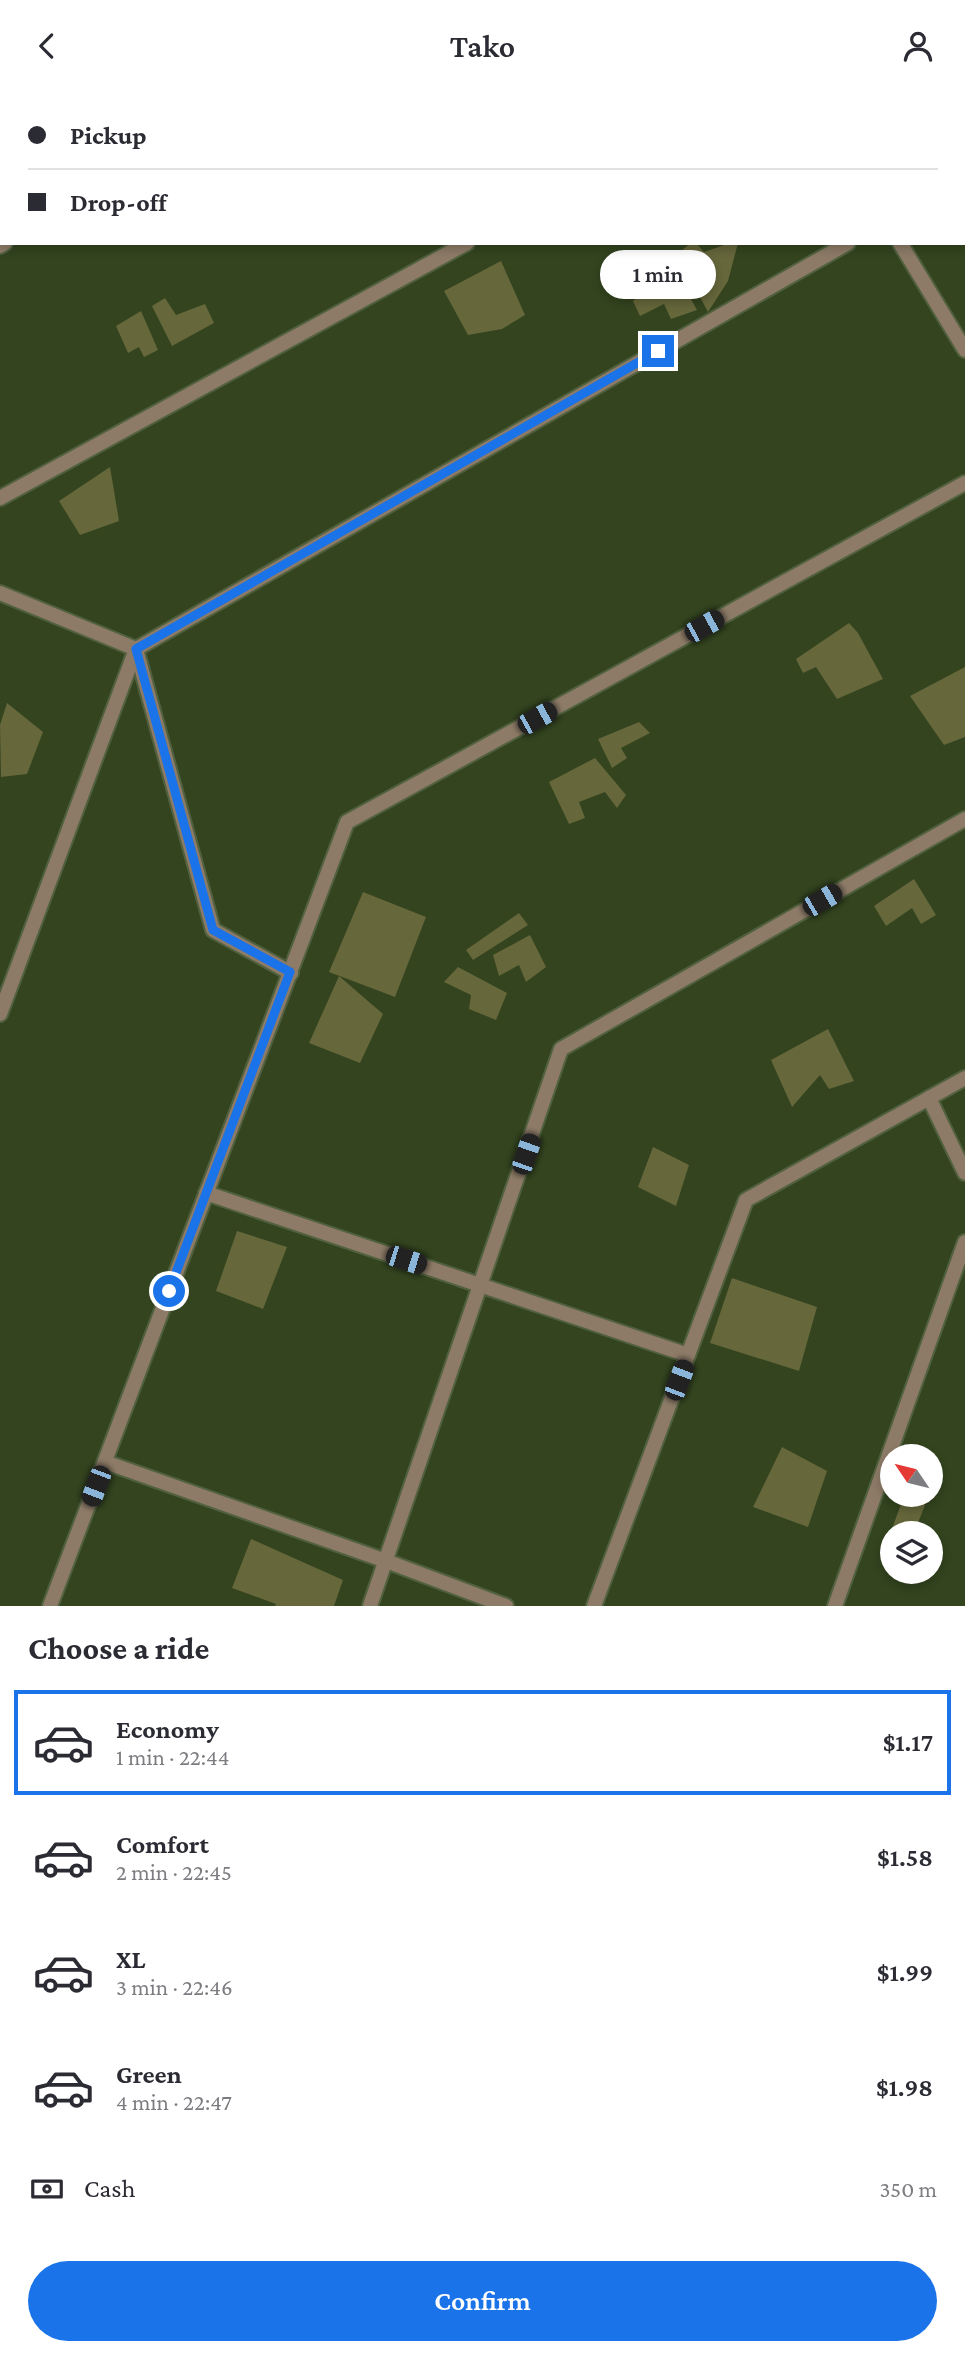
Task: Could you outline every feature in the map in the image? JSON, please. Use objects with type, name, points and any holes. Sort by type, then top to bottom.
[{"type":"street","points":[[0,498],[463,245]]},
{"type":"street","points":[[0,1014],[136,649],[844,245]]},
{"type":"street","points":[[901,245],[965,350]]},
{"type":"street","points":[[50,1606],[347,822],[965,483]]},
{"type":"street","points":[[0,593],[136,649]]},
{"type":"street","points":[[136,649],[213,930],[290,972]]},
{"type":"street","points":[[370,1606],[561,1049],[965,819]]},
{"type":"street","points":[[594,1606],[746,1200],[965,1078]]},
{"type":"street","points":[[929,1098],[965,1173]]},
{"type":"street","points":[[206,1193],[688,1355]]},
{"type":"street","points":[[835,1606],[965,1243]]},
{"type":"street","points":[[105,1462],[506,1606]]},
{"type":"building","points":[[688,245],[698,245],[704,252],[724,245],[737,245],[728,281],[708,312],[677,254]]},
{"type":"building","points":[[669,259],[697,310],[671,319],[664,304],[640,316],[633,301],[647,291],[640,278]]},
{"type":"building","points":[[501,261],[525,315],[502,329],[468,335],[444,291]]},
{"type":"building","points":[[165,298],[176,315],[205,304],[214,323],[172,346],[152,306]]},
{"type":"building","points":[[141,311],[158,350],[144,357],[139,347],[128,353],[116,326]]},
{"type":"building","points":[[110,467],[119,521],[80,535],[59,501]]},
{"type":"building","points":[[849,623],[858,633],[883,679],[837,699],[816,667],[803,673],[796,659]]},
{"type":"building","points":[[965,667],[965,737],[944,745],[910,696]]},
{"type":"building","points":[[7,703],[43,732],[27,774],[1,777],[0,725]]},
{"type":"building","points":[[639,722],[650,733],[621,748],[627,758],[612,768],[598,739]]},
{"type":"building","points":[[595,758],[626,795],[617,808],[605,792],[579,802],[585,818],[569,824],[549,782]]},
{"type":"building","points":[[914,879],[936,915],[921,924],[912,908],[886,926],[874,906]]},
{"type":"building","points":[[363,892],[426,917],[395,997],[329,972]]},
{"type":"building","points":[[519,913],[528,925],[473,960],[466,950]]},
{"type":"building","points":[[530,935],[546,967],[526,982],[519,965],[499,976],[493,955]]},
{"type":"building","points":[[458,967],[507,993],[496,1020],[469,1009],[471,995],[444,982]]},
{"type":"building","points":[[339,976],[383,1014],[360,1063],[309,1043]]},
{"type":"building","points":[[828,1029],[854,1081],[829,1089],[820,1075],[792,1107],[771,1060]]},
{"type":"building","points":[[653,1147],[689,1165],[676,1206],[638,1187]]},
{"type":"building","points":[[237,1231],[287,1247],[263,1309],[216,1291]]},
{"type":"building","points":[[732,1278],[817,1307],[799,1371],[710,1343]]},
{"type":"building","points":[[782,1447],[827,1471],[808,1527],[753,1507]]},
{"type":"building","points":[[900,1507],[924,1507],[919,1521],[895,1521]]},
{"type":"building","points":[[251,1539],[343,1580],[334,1606],[275,1606],[276,1604],[232,1588]]},
{"type":"route","points":[[169,1291],[290,972],[213,930],[136,649],[658,351]]}]
